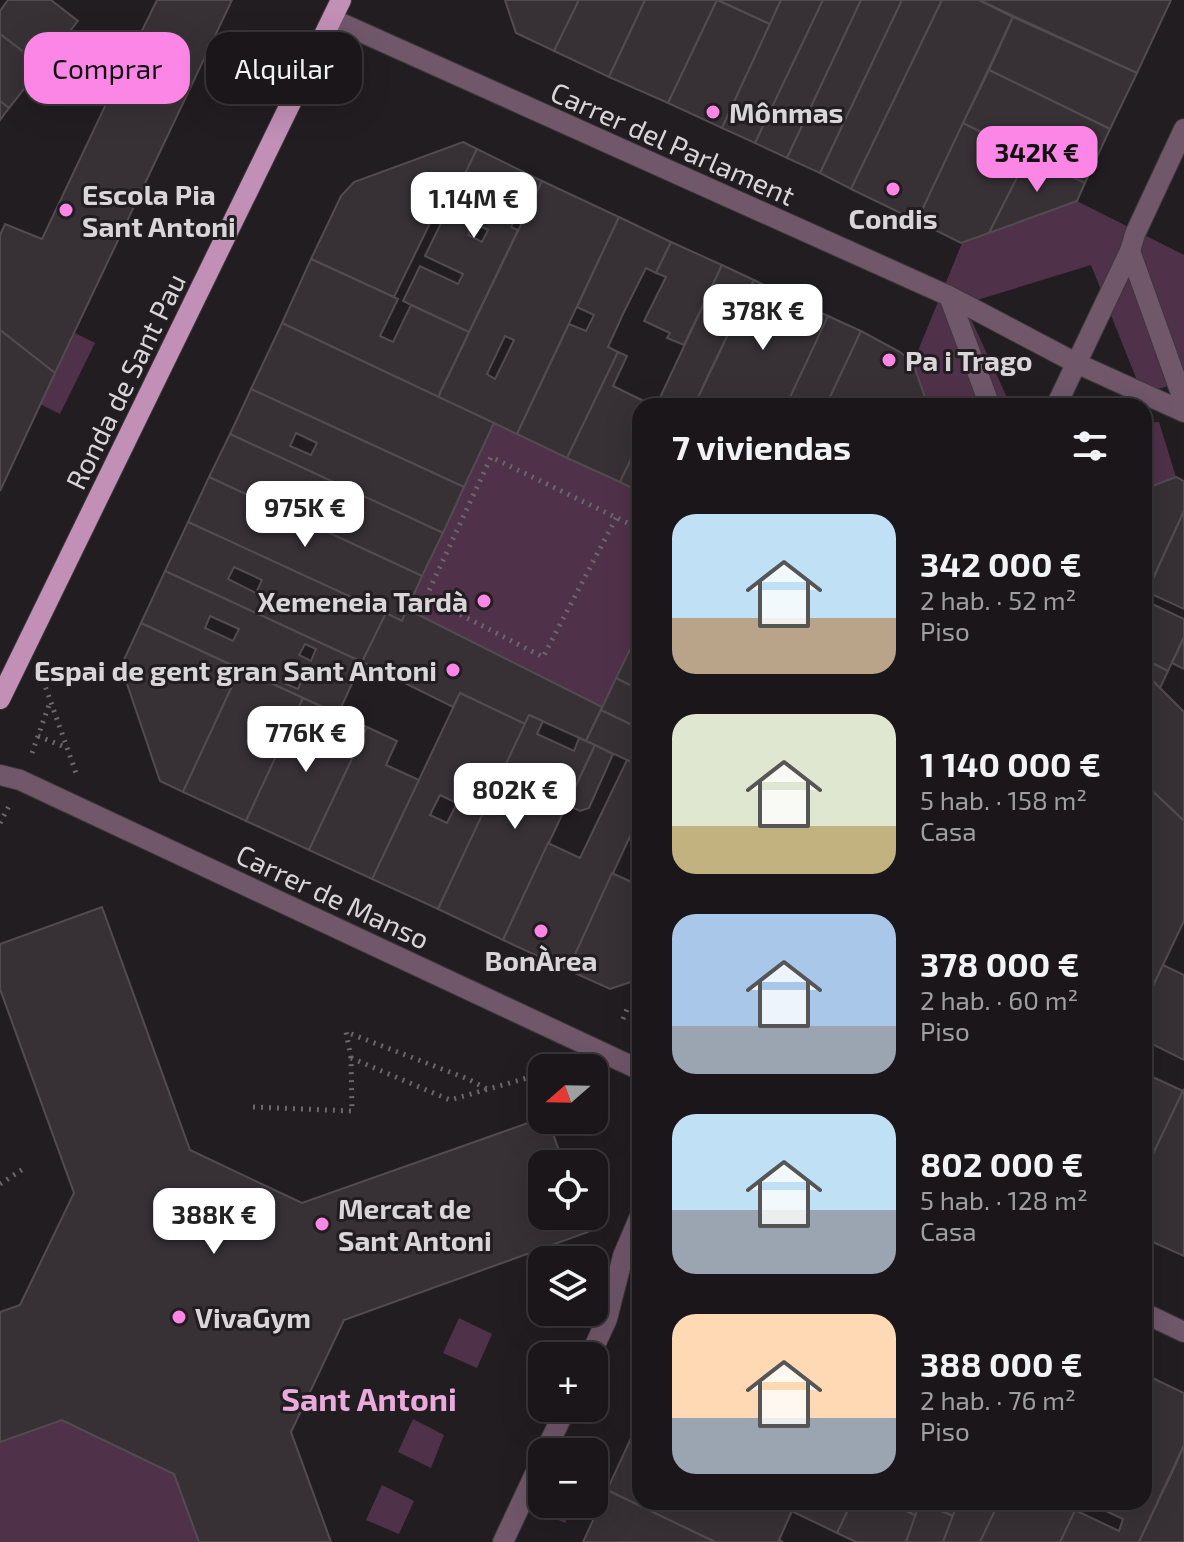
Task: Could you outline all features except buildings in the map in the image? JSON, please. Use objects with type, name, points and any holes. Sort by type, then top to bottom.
[{"type":"main road","name":"Ronda de Sant Pau","points":[[0,699],[336,10]]},
{"type":"street","name":"Carrer del Parlament","points":[[336,10],[949,296],[1076,363],[1184,412]]},
{"type":"street","points":[[1060,398],[1184,129]]},
{"type":"street","points":[[1130,251],[1184,402]]},
{"type":"street","points":[[949,296],[987,398]]},
{"type":"street","name":"Carrer de Manso","points":[[0,775],[20,780],[632,1066]]},
{"type":"street","points":[[596,1342],[607,1319],[623,1256],[632,1235]]},
{"type":"street","points":[[1152,1317],[1184,1332]]},
{"type":"street","points":[[503,1542],[528,1489]]},
{"type":"path","points":[[616,518],[543,657],[426,597],[491,457],[632,525]]},
{"type":"path","points":[[38,736],[67,748],[40,670]]},
{"type":"path","points":[[32,753],[50,701]]},
{"type":"path","points":[[0,823],[8,807]]},
{"type":"path","points":[[623,1019],[628,1007]]},
{"type":"path","points":[[253,1107],[352,1111],[351,1058],[346,1032],[487,1089]]},
{"type":"path","points":[[351,1058],[450,1100],[528,1078]]},
{"type":"path","points":[[0,1184],[23,1169]]},
{"type":"shaded area","points":[[1077,201],[1184,255],[1184,382],[1142,393],[1091,265],[964,304],[1007,398],[925,398],[913,363],[962,243]]},
{"type":"shaded area","points":[[75,333],[95,343],[60,414],[40,404]]},
{"type":"shaded area","points":[[1152,422],[1159,422],[1176,477],[1152,486]]},
{"type":"shaded area","points":[[494,423],[632,488],[632,645],[602,707],[407,609]]},
{"type":"shaded area","points":[[459,1318],[492,1334],[477,1368],[443,1353]]},
{"type":"shaded area","points":[[413,1419],[444,1435],[431,1468],[398,1452]]},
{"type":"shaded area","points":[[62,1420],[174,1474],[199,1542],[0,1542],[0,1442]]},
{"type":"shaded area","points":[[382,1485],[414,1501],[399,1534],[366,1520]]},
{"type":"place","name":"Mônmas","points":[[713,112]]},
{"type":"place","name":"Condis","points":[[893,189]]},
{"type":"place","name":"Escola Pia Sant Antoni","points":[[66,210]]},
{"type":"place","name":"Pa i Trago","points":[[889,360]]},
{"type":"place","name":"Xemeneia Tardà","points":[[484,601]]},
{"type":"place","name":"Espai de gent gran Sant Antoni","points":[[453,670]]},
{"type":"place","name":"BonÀrea","points":[[541,931]]},
{"type":"place","name":"Mercat de Sant Antoni","points":[[322,1224]]},
{"type":"place","name":"VivaGym","points":[[179,1317]]},
{"type":"district","name":"Sant Antoni","points":[[369,1398]]}]
